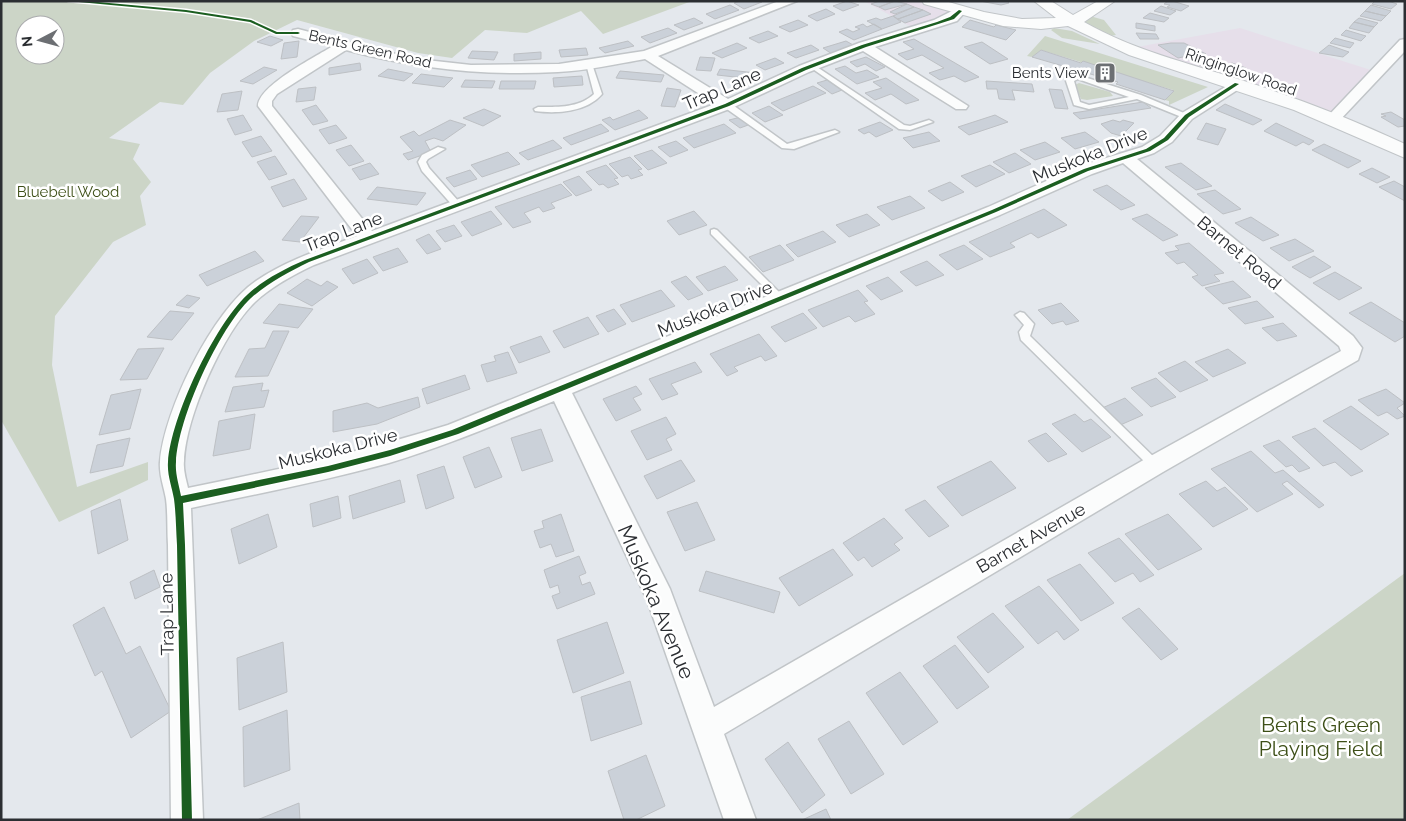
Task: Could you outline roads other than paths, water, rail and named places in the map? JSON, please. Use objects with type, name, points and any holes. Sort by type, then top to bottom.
[{"type":"street","name":"Bents Green Road","points":[[298,33],[426,64],[471,69],[519,70],[589,64],[647,54],[791,1]]},
{"type":"street","points":[[929,1],[960,11],[1018,22],[1040,24],[1080,18],[1108,1]]},
{"type":"street","name":"Ringinglow Road","points":[[1041,1],[1067,21],[1115,45],[1237,84],[1333,119],[1405,152]]},
{"type":"street","name":"Trap Lane","points":[[187,820],[178,500],[172,462],[176,432],[185,406],[226,327],[241,305],[259,288],[307,261],[727,105],[812,66],[864,46],[939,23],[952,18],[960,11]]},
{"type":"street","points":[[1333,119],[1405,43]]},
{"type":"street","points":[[344,45],[272,91],[265,101],[265,106],[368,238]]},
{"type":"street","points":[[864,46],[961,106]]},
{"type":"street","points":[[647,54],[727,105]]},
{"type":"street","name":"Muskoka Drive","points":[[178,500],[328,469],[390,454],[455,432],[1086,170],[1148,150],[1166,139],[1186,116],[1237,84]]},
{"type":"street","name":"Barnet Road","points":[[1126,158],[1352,348]]},
{"type":"street","name":"Barnet Avenue","points":[[708,728],[1155,465],[1351,354],[1352,348]]},
{"type":"street","name":"Muskoka Avenue","points":[[559,390],[660,598],[740,820]]},
{"type":"lane","points":[[538,109],[571,108],[594,99],[598,94],[589,64]]},
{"type":"lane","points":[[812,66],[902,126],[910,128],[929,122]]},
{"type":"lane","points":[[1138,98],[1089,107],[1081,106],[1077,103],[1070,81],[1072,78],[1078,77],[1138,98],[1186,116]]},
{"type":"lane","points":[[727,105],[785,146],[791,147],[835,132]]},
{"type":"lane","points":[[441,149],[425,157],[422,162],[425,169],[457,205]]},
{"type":"lane","points":[[714,232],[780,298]]},
{"type":"lane","points":[[1020,315],[1029,324],[1029,328],[1024,332],[1025,337],[1155,465]]},
{"type":"place","name":"Bents View","points":[[1105,73]]},
{"type":"park label","name":"Bluebell Wood","points":[[68,192]]},
{"type":"park label","name":"Bents Green Playing Field","points":[[1321,737]]}]
